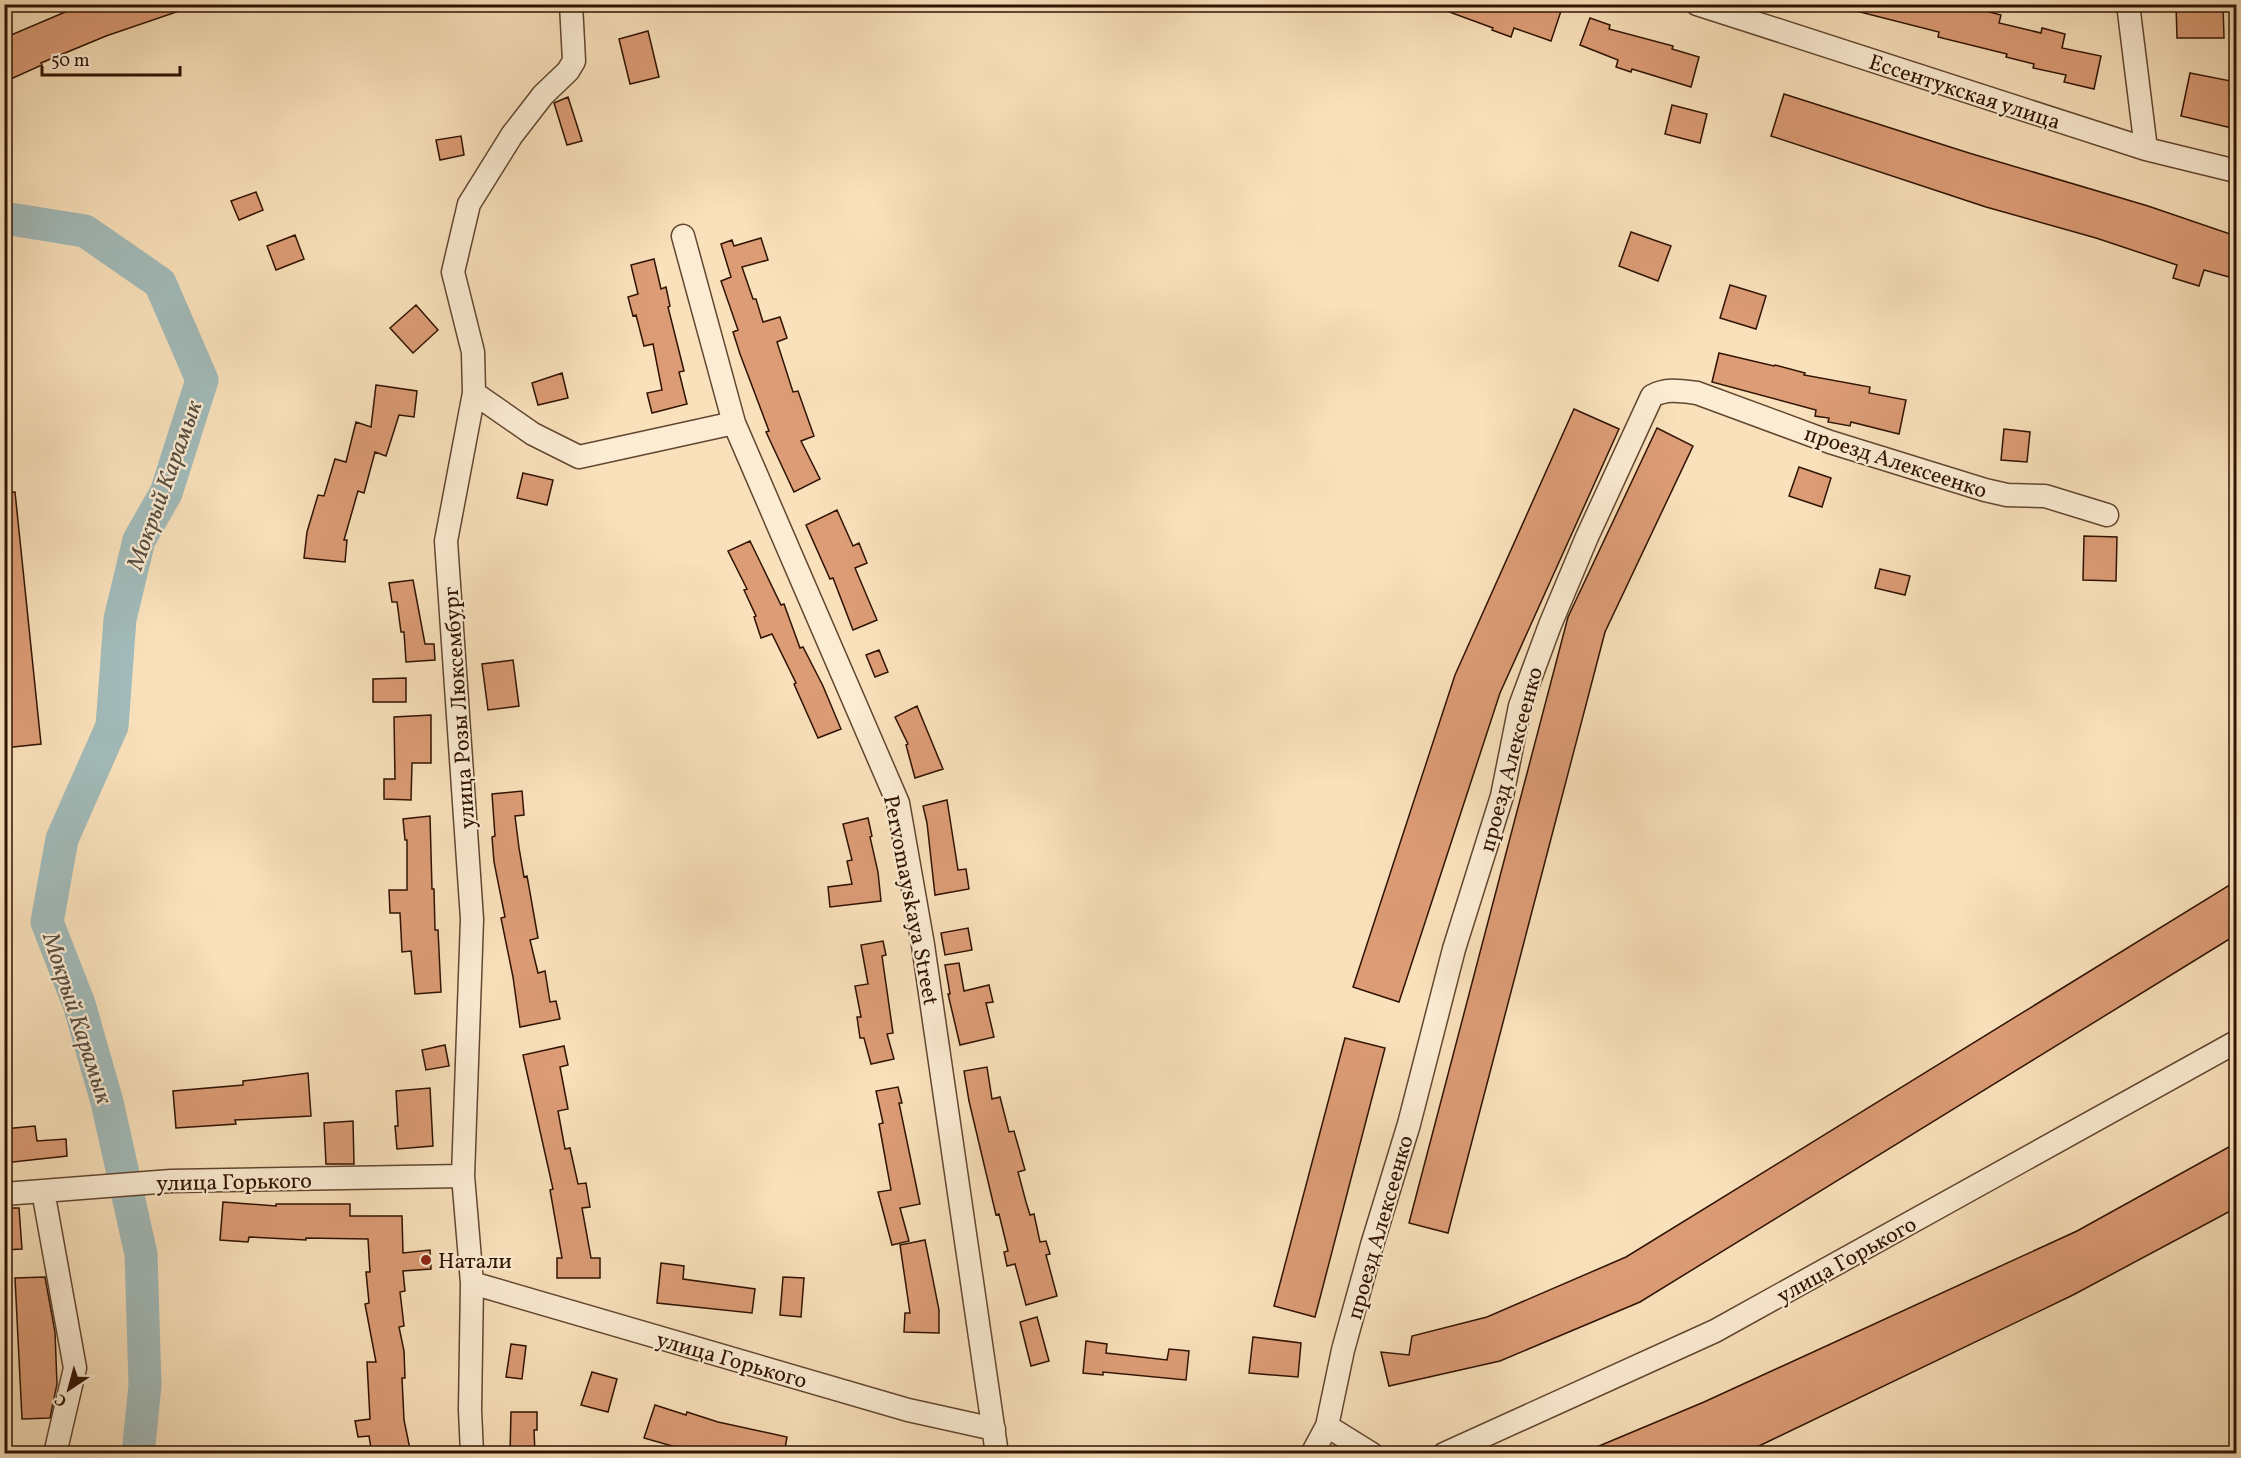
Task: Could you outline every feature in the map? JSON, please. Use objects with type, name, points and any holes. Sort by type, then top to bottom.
[{"type":"street","name":"улица Розы Люксембург","points":[[472,1454],[470,1410],[472,1283],[463,1176],[472,919],[446,541],[474,393],[473,352],[453,272],[469,204],[512,135],[543,95],[568,71],[574,61],[571,4]]},
{"type":"street","name":"Ессентукская улица","points":[[1697,4],[2146,149],[2236,171]]},
{"type":"street","points":[[2128,4],[2146,149]]},
{"type":"street","name":"Pervomayskaya Street","points":[[683,236],[734,423],[898,803],[923,945],[997,1454]]},
{"type":"street","name":"проезд Алексеенко","points":[[1312,1454],[1327,1426],[1343,1350],[1371,1245],[1409,1124],[1454,950],[1502,796],[1520,706],[1587,537],[1652,396],[1661,391],[1675,390],[1697,393],[1830,442],[1985,490],[2007,495],[2045,496],[2107,515]]},
{"type":"street","points":[[474,393],[533,434],[579,457],[734,423]]},
{"type":"street","name":"улица Горького","points":[[1444,1454],[1715,1332],[2236,1042]]},
{"type":"street","name":"улица Горького","points":[[4,1194],[171,1181],[463,1176]]},
{"type":"street","points":[[43,1191],[75,1368],[55,1454]]},
{"type":"street","name":"улица Горького","points":[[472,1283],[908,1410],[994,1429]]},
{"type":"street","points":[[1327,1426],[1372,1454]]},
{"type":"building","points":[[84,4],[191,4],[191,7],[106,36],[41,63],[42,65],[4,82],[4,38]]},
{"type":"building","points":[[1433,4],[1552,4],[1562,8],[1551,41],[1514,28],[1511,37],[1433,6]]},
{"type":"building","points":[[1853,4],[1959,4],[2001,15],[1999,23],[2041,33],[2042,28],[2065,34],[2062,48],[2101,56],[2094,89],[2064,82],[2066,75],[2033,68],[2034,64],[2006,57],[2007,54],[1938,37],[1939,32],[1852,10]]},
{"type":"building","points":[[2176,4],[2223,4],[2224,38],[2177,38]]},
{"type":"building","points":[[1590,18],[1610,25],[1609,29],[1673,46],[1672,49],[1699,57],[1691,87],[1632,69],[1631,72],[1616,67],[1618,60],[1580,45]]},
{"type":"building","points":[[648,31],[659,77],[630,84],[619,39]]},
{"type":"building","points":[[2190,73],[2236,82],[2236,129],[2181,116]]},
{"type":"building","points":[[1784,94],[1969,153],[2148,206],[2236,236],[2236,279],[2204,270],[2199,286],[2173,278],[2177,265],[2096,238],[1986,207],[1771,136]]},
{"type":"building","points":[[568,97],[582,141],[567,145],[554,103]]},
{"type":"building","points":[[1672,105],[1707,114],[1700,143],[1665,134]]},
{"type":"building","points":[[461,136],[464,155],[440,160],[436,140]]},
{"type":"building","points":[[256,192],[263,210],[239,220],[231,201]]},
{"type":"building","points":[[1631,232],[1671,246],[1658,281],[1619,266]]},
{"type":"building","points":[[295,235],[304,259],[276,270],[267,246]]},
{"type":"building","points":[[761,238],[768,260],[742,267],[763,322],[780,317],[787,338],[777,342],[793,392],[798,391],[814,436],[801,441],[820,479],[794,492],[766,432],[769,431],[740,354],[733,332],[738,330],[721,281],[731,277],[721,244],[732,240],[734,246]]},
{"type":"building","points":[[654,259],[661,289],[666,287],[670,306],[668,307],[684,371],[679,372],[687,404],[652,413],[647,393],[662,390],[653,344],[644,346],[636,315],[633,316],[628,297],[638,294],[631,265]]},
{"type":"building","points":[[1730,285],[1766,296],[1756,329],[1720,318]]},
{"type":"building","points":[[416,305],[438,330],[413,353],[390,328]]},
{"type":"building","points":[[1719,353],[1775,365],[1805,373],[1804,375],[1870,387],[1869,393],[1906,400],[1899,434],[1851,422],[1850,426],[1828,422],[1829,418],[1815,416],[1816,410],[1712,382]]},
{"type":"building","points":[[562,373],[568,398],[538,405],[532,383]]},
{"type":"building","points":[[376,385],[417,391],[414,417],[399,415],[386,456],[375,452],[364,493],[358,491],[344,540],[347,540],[345,562],[304,558],[307,532],[318,495],[324,496],[335,459],[346,462],[356,422],[371,427]]},
{"type":"building","points":[[1574,409],[1619,429],[1500,693],[1399,1002],[1353,987],[1455,675]]},
{"type":"building","points":[[1657,428],[1693,446],[1605,632],[1448,1233],[1409,1223],[1568,617]]},
{"type":"building","points":[[2004,429],[2030,432],[2027,462],[2001,460]]},
{"type":"building","points":[[1799,467],[1831,478],[1822,507],[1789,496]]},
{"type":"building","points":[[523,473],[553,480],[547,505],[517,498]]},
{"type":"building","points":[[15,492],[41,744],[4,748],[4,493]]},
{"type":"building","points":[[837,510],[853,546],[859,543],[867,563],[855,568],[877,620],[853,630],[833,578],[830,579],[806,525]]},
{"type":"building","points":[[2084,536],[2117,537],[2116,581],[2083,580]]},
{"type":"building","points":[[750,541],[781,605],[784,604],[800,648],[803,647],[823,686],[841,729],[818,738],[794,684],[796,683],[772,634],[761,638],[754,617],[756,616],[744,590],[747,589],[728,551]]},
{"type":"building","points":[[1880,569],[1910,576],[1905,595],[1875,588]]},
{"type":"building","points":[[413,580],[425,644],[434,644],[435,660],[406,662],[404,632],[401,632],[397,602],[392,602],[389,583]]},
{"type":"building","points":[[879,650],[888,672],[875,677],[866,655]]},
{"type":"building","points":[[513,660],[519,706],[488,710],[482,664]]},
{"type":"building","points":[[406,678],[406,702],[373,702],[373,679]]},
{"type":"building","points":[[917,706],[943,769],[915,778],[906,745],[908,744],[895,717]]},
{"type":"building","points":[[431,715],[431,763],[412,763],[411,800],[384,799],[384,779],[395,779],[394,717]]},
{"type":"building","points":[[522,791],[524,815],[515,816],[524,877],[527,876],[538,938],[530,940],[538,973],[545,971],[550,1002],[556,1001],[560,1019],[520,1027],[501,918],[505,917],[494,862],[492,794]]},
{"type":"building","points":[[947,800],[958,870],[966,869],[969,889],[935,895],[923,806]]},
{"type":"building","points":[[430,816],[432,889],[434,889],[435,930],[438,930],[441,992],[415,994],[411,951],[402,952],[400,913],[390,913],[389,890],[407,890],[407,840],[405,840],[403,819]]},
{"type":"building","points":[[868,818],[881,901],[830,907],[828,887],[852,884],[847,861],[852,860],[843,824]]},
{"type":"building","points":[[2236,881],[2236,935],[1640,1302],[1500,1361],[1389,1386],[1381,1352],[1409,1355],[1412,1336],[1487,1317],[1626,1257]]},
{"type":"building","points":[[968,928],[972,950],[945,955],[941,933]]},
{"type":"building","points":[[883,941],[886,955],[882,956],[893,1033],[887,1034],[894,1059],[871,1064],[864,1038],[860,1038],[857,1017],[861,1017],[855,986],[868,984],[861,945]]},
{"type":"building","points":[[959,963],[964,991],[989,985],[993,1002],[986,1003],[994,1037],[960,1045],[948,994],[950,994],[945,965]]},
{"type":"building","points":[[1345,1038],[1385,1048],[1315,1317],[1274,1306]]},
{"type":"building","points":[[445,1045],[449,1066],[426,1070],[422,1050]]},
{"type":"building","points":[[564,1046],[568,1065],[560,1067],[568,1109],[558,1111],[565,1149],[570,1148],[578,1184],[586,1183],[590,1207],[582,1208],[591,1258],[600,1258],[600,1278],[557,1278],[557,1258],[562,1258],[550,1190],[553,1189],[523,1055]]},
{"type":"building","points":[[987,1067],[992,1099],[1000,1097],[1009,1132],[1014,1131],[1025,1170],[1018,1172],[1030,1215],[1034,1214],[1040,1242],[1046,1241],[1050,1254],[1046,1255],[1057,1296],[1026,1305],[1015,1264],[1007,1266],[1004,1252],[1008,1251],[999,1214],[996,1215],[964,1071]]},
{"type":"building","points":[[308,1073],[311,1116],[235,1120],[236,1124],[176,1128],[173,1091],[243,1085],[243,1081]]},
{"type":"building","points":[[898,1087],[902,1103],[899,1103],[920,1204],[900,1208],[909,1241],[892,1245],[878,1192],[891,1190],[879,1124],[883,1123],[876,1091]]},
{"type":"building","points":[[430,1088],[433,1146],[397,1149],[396,1091]]},
{"type":"building","points":[[353,1121],[354,1164],[326,1164],[324,1123]]},
{"type":"building","points":[[35,1126],[37,1141],[66,1139],[67,1156],[4,1163],[4,1129]]},
{"type":"building","points":[[2236,1143],[2236,1208],[2073,1295],[1743,1454],[1580,1454],[1704,1402],[2077,1231]]},
{"type":"building","points":[[223,1202],[276,1206],[276,1204],[350,1204],[350,1216],[402,1216],[403,1253],[430,1250],[431,1269],[403,1271],[405,1291],[400,1292],[404,1326],[399,1327],[404,1351],[405,1378],[402,1378],[404,1420],[411,1454],[372,1454],[369,1436],[358,1437],[355,1421],[370,1419],[367,1362],[376,1362],[365,1304],[369,1303],[366,1272],[370,1272],[368,1239],[306,1238],[306,1240],[249,1237],[248,1242],[220,1240]]},
{"type":"building","points":[[4,1208],[19,1208],[22,1249],[4,1250]]},
{"type":"building","points":[[925,1240],[939,1310],[939,1333],[904,1332],[905,1313],[910,1313],[900,1245]]},
{"type":"building","points":[[661,1263],[684,1266],[683,1279],[755,1289],[752,1313],[657,1303]]},
{"type":"building","points":[[45,1277],[55,1332],[57,1384],[50,1418],[22,1419],[15,1278]]},
{"type":"building","points":[[783,1277],[804,1278],[801,1317],[780,1315]]},
{"type":"building","points":[[1037,1317],[1049,1361],[1031,1366],[1020,1322]]},
{"type":"building","points":[[1253,1337],[1301,1343],[1298,1377],[1249,1373]]},
{"type":"building","points":[[1086,1341],[1107,1344],[1106,1353],[1167,1360],[1169,1349],[1189,1351],[1186,1380],[1103,1372],[1103,1375],[1083,1373]]},
{"type":"building","points":[[511,1344],[526,1346],[522,1379],[506,1377]]},
{"type":"building","points":[[592,1372],[617,1379],[608,1412],[581,1405]]},
{"type":"building","points":[[655,1405],[686,1415],[687,1412],[718,1422],[787,1437],[784,1454],[700,1454],[644,1438]]},
{"type":"building","points":[[511,1412],[537,1412],[537,1430],[534,1430],[535,1454],[510,1454]]},
{"type":"waterway","name":"Мокрый Карамык","points":[[4,218],[85,231],[160,283],[202,380],[166,493],[139,540],[120,619],[112,726],[62,839],[47,922],[79,1004],[107,1102],[141,1254],[145,1385],[138,1454]]},
{"type":"place","name":"Натали","points":[[426,1260]]}]
